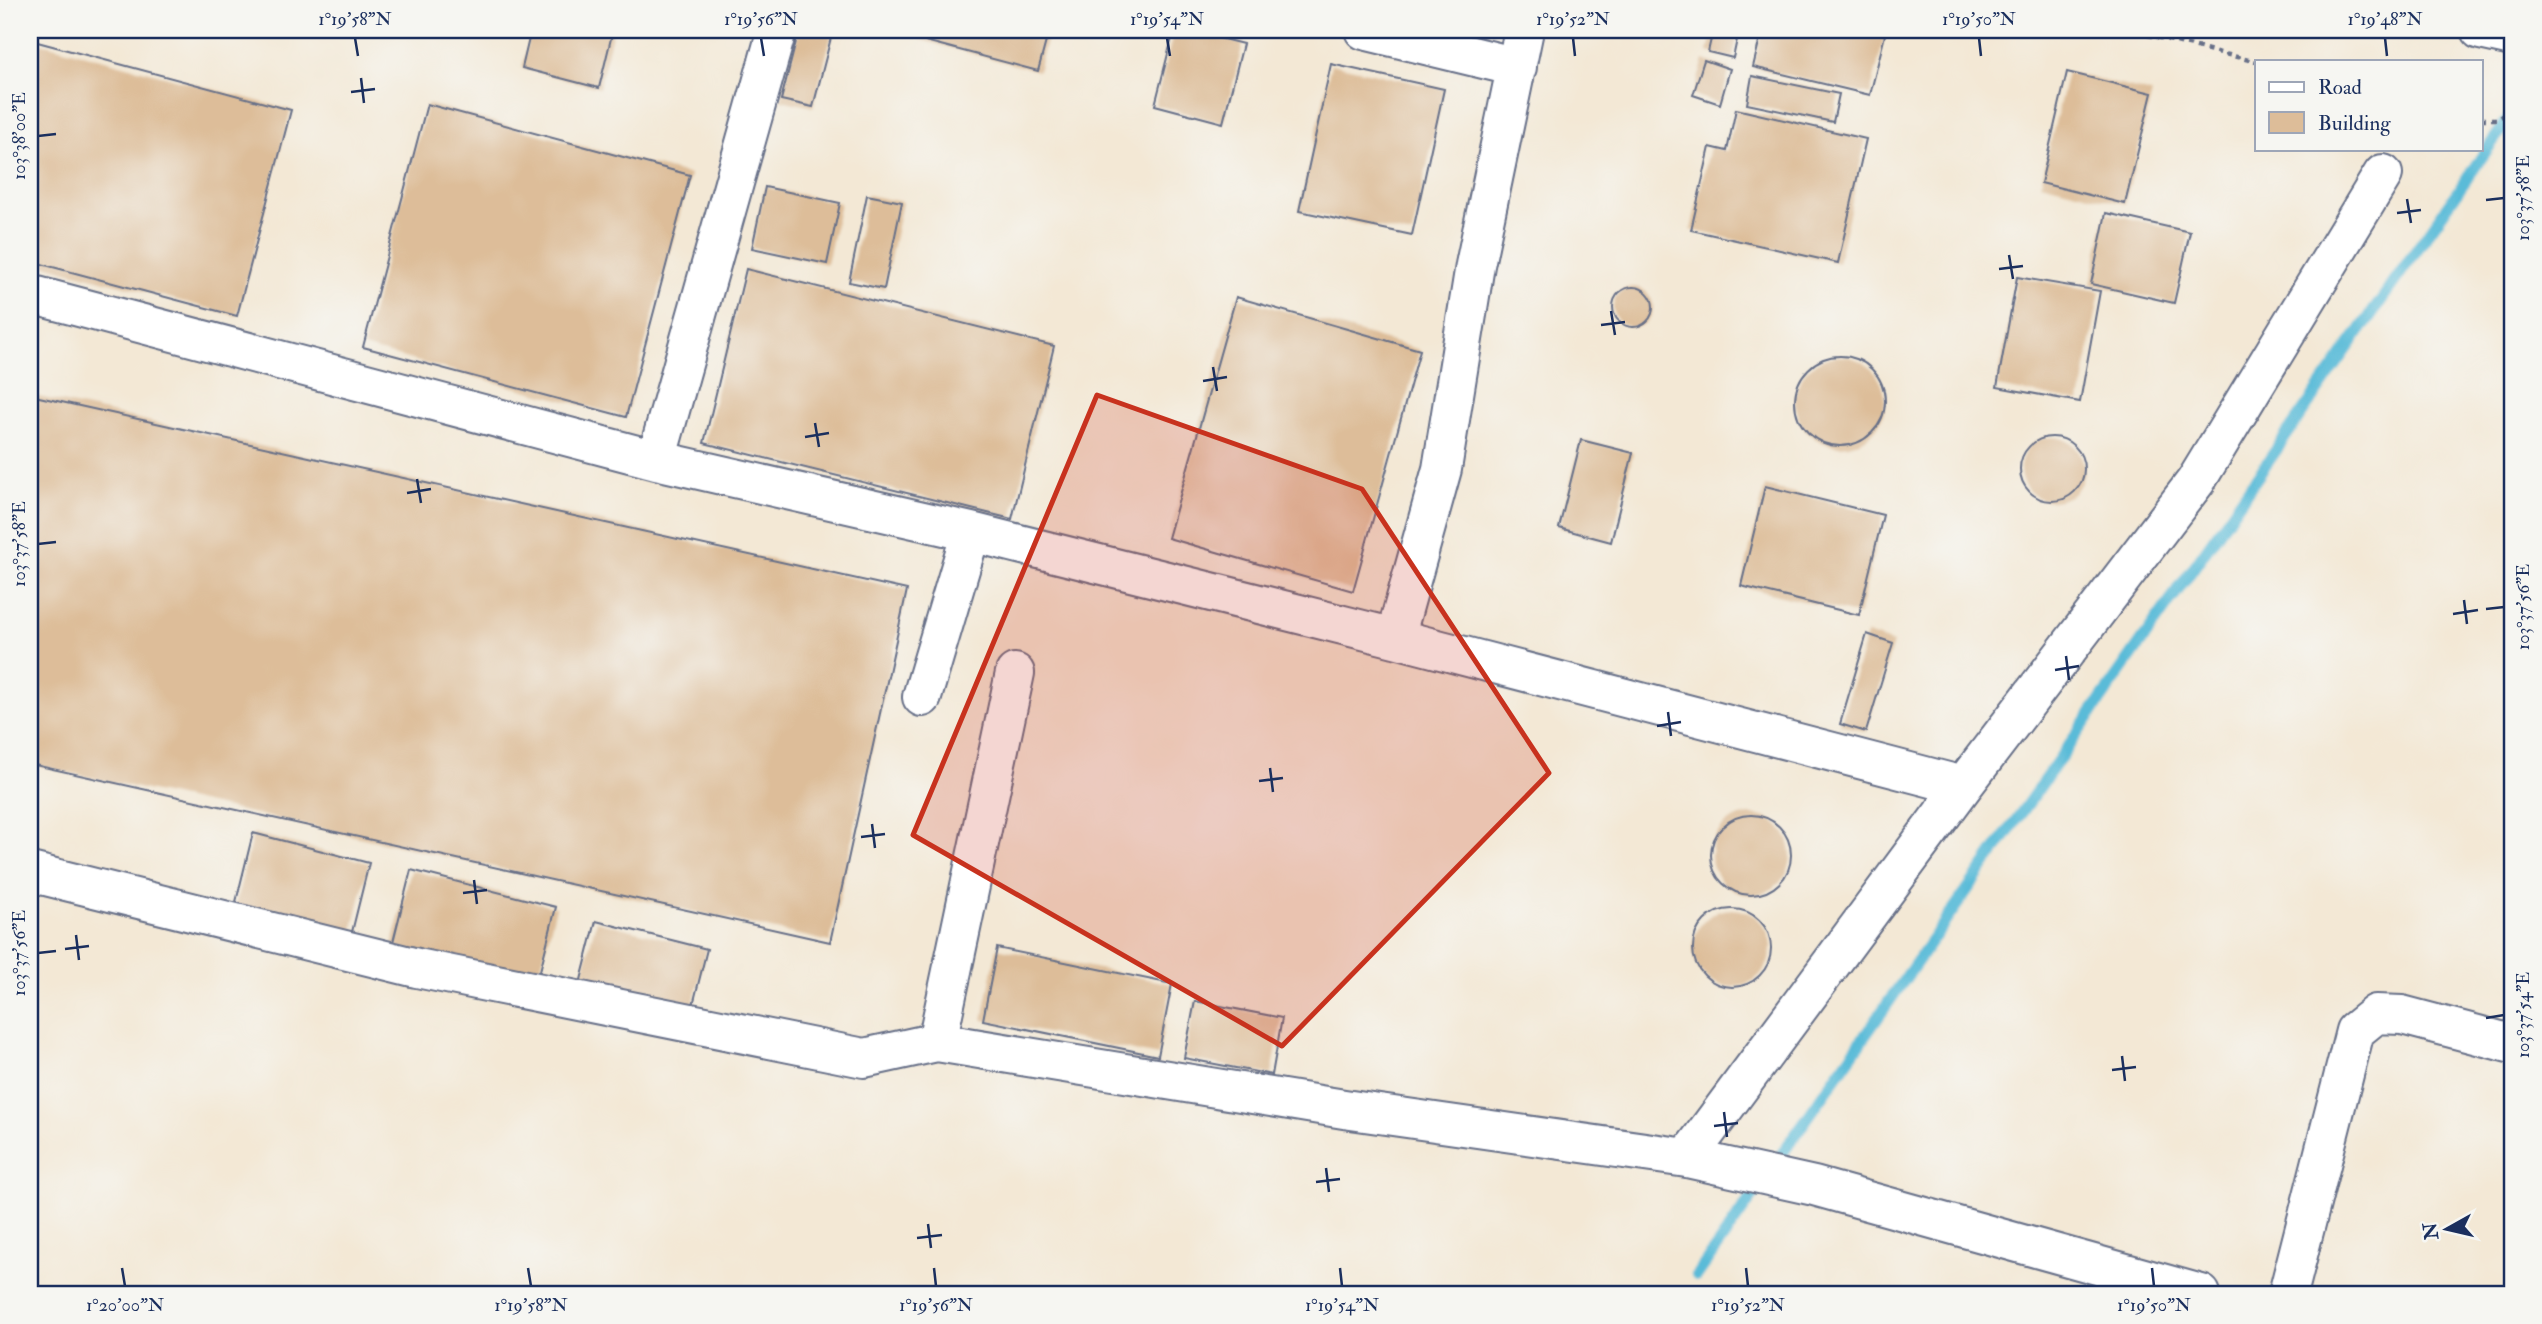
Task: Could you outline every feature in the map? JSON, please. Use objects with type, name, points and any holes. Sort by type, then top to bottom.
[{"type":"main road","points":[[656,460],[776,30]]},
{"type":"main road","points":[[1364,30],[1517,68]]},
{"type":"main road","points":[[1395,638],[1442,469],[1475,265],[1524,30]]},
{"type":"main road","points":[[2480,30],[2512,37]]},
{"type":"main road","points":[[1687,1157],[1963,786],[2196,481],[2383,174]]},
{"type":"main road","points":[[30,294],[656,460],[971,532],[1395,638],[1963,786]]},
{"type":"main road","points":[[922,697],[971,532]]},
{"type":"main road","points":[[937,1042],[1015,673]]},
{"type":"main road","points":[[30,872],[417,968],[864,1058],[937,1042],[1344,1110],[1687,1157],[1814,1186],[2201,1294]]},
{"type":"main road","points":[[2288,1294],[2355,1031],[2376,1014],[2402,1015],[2512,1044]]},
{"type":"path","points":[[2128,30],[2255,62]]},
{"type":"path","points":[[2483,119],[2496,119],[2512,111]]},
{"type":"highlighted area","points":[[1097,395],[1362,489],[1549,773],[1282,1046],[913,835]]},
{"type":"building","points":[[531,30],[613,30],[599,88],[522,68]]},
{"type":"building","points":[[799,30],[833,30],[813,107],[781,100]]},
{"type":"building","points":[[884,30],[1049,30],[1038,71]]},
{"type":"building","points":[[1174,30],[1187,30],[1243,44],[1223,123],[1155,105]]},
{"type":"building","points":[[1713,30],[1739,30],[1733,58],[1708,52]]},
{"type":"building","points":[[1762,30],[1864,30],[1885,35],[1870,95],[1753,67]]},
{"type":"building","points":[[30,40],[291,110],[237,316],[30,261]]},
{"type":"building","points":[[1704,60],[1730,69],[1720,104],[1693,95]]},
{"type":"building","points":[[1331,64],[1444,89],[1412,235],[1299,211]]},
{"type":"building","points":[[2067,72],[2152,93],[2125,204],[2041,183]]},
{"type":"building","points":[[1752,76],[1839,94],[1833,122],[1747,104]]},
{"type":"building","points":[[427,104],[690,175],[626,417],[363,347]]},
{"type":"building","points":[[1736,109],[1866,139],[1838,263],[1691,230],[1710,147],[1727,151]]},
{"type":"building","points":[[765,187],[840,203],[827,264],[752,248]]},
{"type":"building","points":[[867,195],[902,202],[884,289],[849,282]]},
{"type":"building","points":[[2106,213],[2190,232],[2174,303],[2091,284]]},
{"type":"building","points":[[746,269],[1054,346],[1012,519],[704,443]]},
{"type":"building","points":[[2017,277],[2100,291],[2080,402],[1997,387]]},
{"type":"building","points":[[1633,287],[1647,293],[1653,307],[1647,321],[1633,327],[1619,321],[1613,307],[1619,293]]},
{"type":"building","points":[[1236,297],[1420,350],[1353,591],[1168,538]]},
{"type":"building","points":[[1840,356],[1857,359],[1872,369],[1882,384],[1885,401],[1882,418],[1872,433],[1857,443],[1840,446],[1823,443],[1808,433],[1798,418],[1795,401],[1798,384],[1808,369],[1823,359]]},
{"type":"building","points":[[30,395],[907,590],[830,942],[30,764]]},
{"type":"building","points":[[2046,437],[2058,437],[2075,446],[2082,457],[2082,481],[2075,492],[2058,501],[2046,501],[2034,496],[2025,487],[2020,475],[2020,463],[2025,451],[2034,442]]},
{"type":"building","points":[[1581,440],[1633,453],[1611,542],[1559,528]]},
{"type":"building","points":[[1765,486],[1883,515],[1859,615],[1741,586]]},
{"type":"building","points":[[1867,634],[1893,643],[1866,732],[1840,724]]},
{"type":"building","points":[[1751,815],[1766,818],[1779,827],[1788,840],[1791,855],[1788,870],[1779,883],[1766,892],[1751,895],[1736,892],[1723,883],[1714,870],[1711,855],[1714,840],[1723,827],[1736,818]]},
{"type":"building","points":[[253,833],[369,863],[351,936],[235,906]]},
{"type":"building","points":[[411,870],[556,907],[537,983],[392,946]]},
{"type":"building","points":[[1724,909],[1740,909],[1754,915],[1765,926],[1771,940],[1771,956],[1765,970],[1754,981],[1740,987],[1724,987],[1710,981],[1699,970],[1693,956],[1693,940],[1699,926],[1710,915]]},
{"type":"building","points":[[596,921],[707,949],[691,1013],[580,984]]},
{"type":"building","points":[[997,948],[1172,984],[1158,1056],[983,1020]]},
{"type":"building","points":[[1195,1001],[1282,1018],[1272,1075],[1184,1058]]},
{"type":"waterway","points":[[1697,1275],[2512,114]]}]
